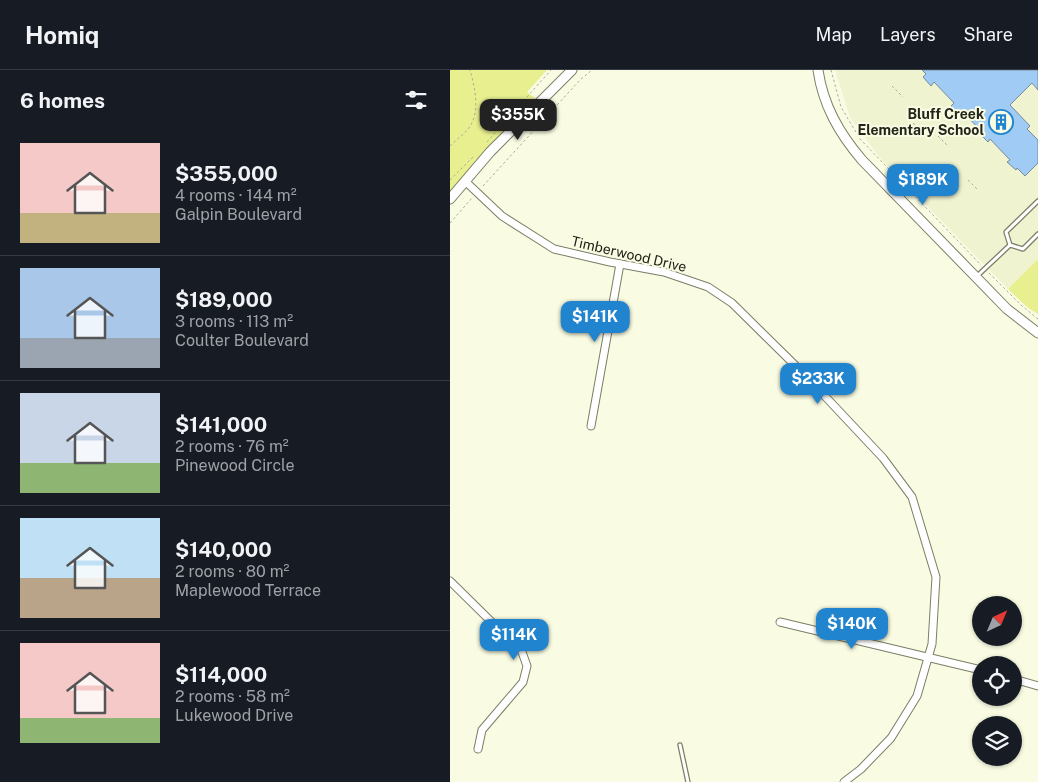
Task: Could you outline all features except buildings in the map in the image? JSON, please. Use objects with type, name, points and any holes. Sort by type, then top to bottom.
[{"type":"street","points":[[450,198],[490,152],[572,70]]},
{"type":"street","points":[[818,70],[824,98],[838,128],[862,160],[1007,309],[1038,333]]},
{"type":"street","name":"Timberwood Drive","points":[[465,181],[502,216],[554,249],[664,272],[708,287],[732,303],[806,376],[882,458],[912,497],[936,577],[932,644],[917,696],[891,738],[861,769],[844,782]]},
{"type":"street","points":[[591,426],[620,264]]},
{"type":"street","points":[[450,580],[522,652],[527,666],[523,682],[482,730],[478,749]]},
{"type":"street","points":[[780,622],[972,668]]},
{"type":"street","points":[[1022,681],[1038,686]]},
{"type":"lane","points":[[1010,245],[1006,232],[1038,201]]},
{"type":"lane","points":[[1010,245],[1023,249],[1038,234]]},
{"type":"lane","points":[[976,278],[1010,245]]},
{"type":"lane","points":[[680,745],[688,782]]},
{"type":"path","points":[[450,146],[468,129],[474,118],[475,99],[470,70]]},
{"type":"path","points":[[484,145],[551,70]]},
{"type":"path","points":[[450,223],[580,80],[592,70]]},
{"type":"path","points":[[831,70],[841,107],[860,139],[985,269],[1021,305],[1038,318]]},
{"type":"path","points":[[892,86],[903,97]]},
{"type":"path","points":[[913,123],[922,132]]},
{"type":"path","points":[[938,136],[947,145]]},
{"type":"path","points":[[450,180],[478,152]]},
{"type":"path","points":[[968,180],[977,189]]},
{"type":"shaded area","points":[[835,70],[1038,70],[1038,259],[1008,289],[880,158],[850,117]]},
{"type":"green space","points":[[450,70],[547,70],[527,92],[540,102],[450,199]]},
{"type":"green space","points":[[1038,259],[1038,314],[1028,308],[1008,289]]},
{"type":"place","name":"Bluff Creek Elementary School","points":[[1001,122]]}]
